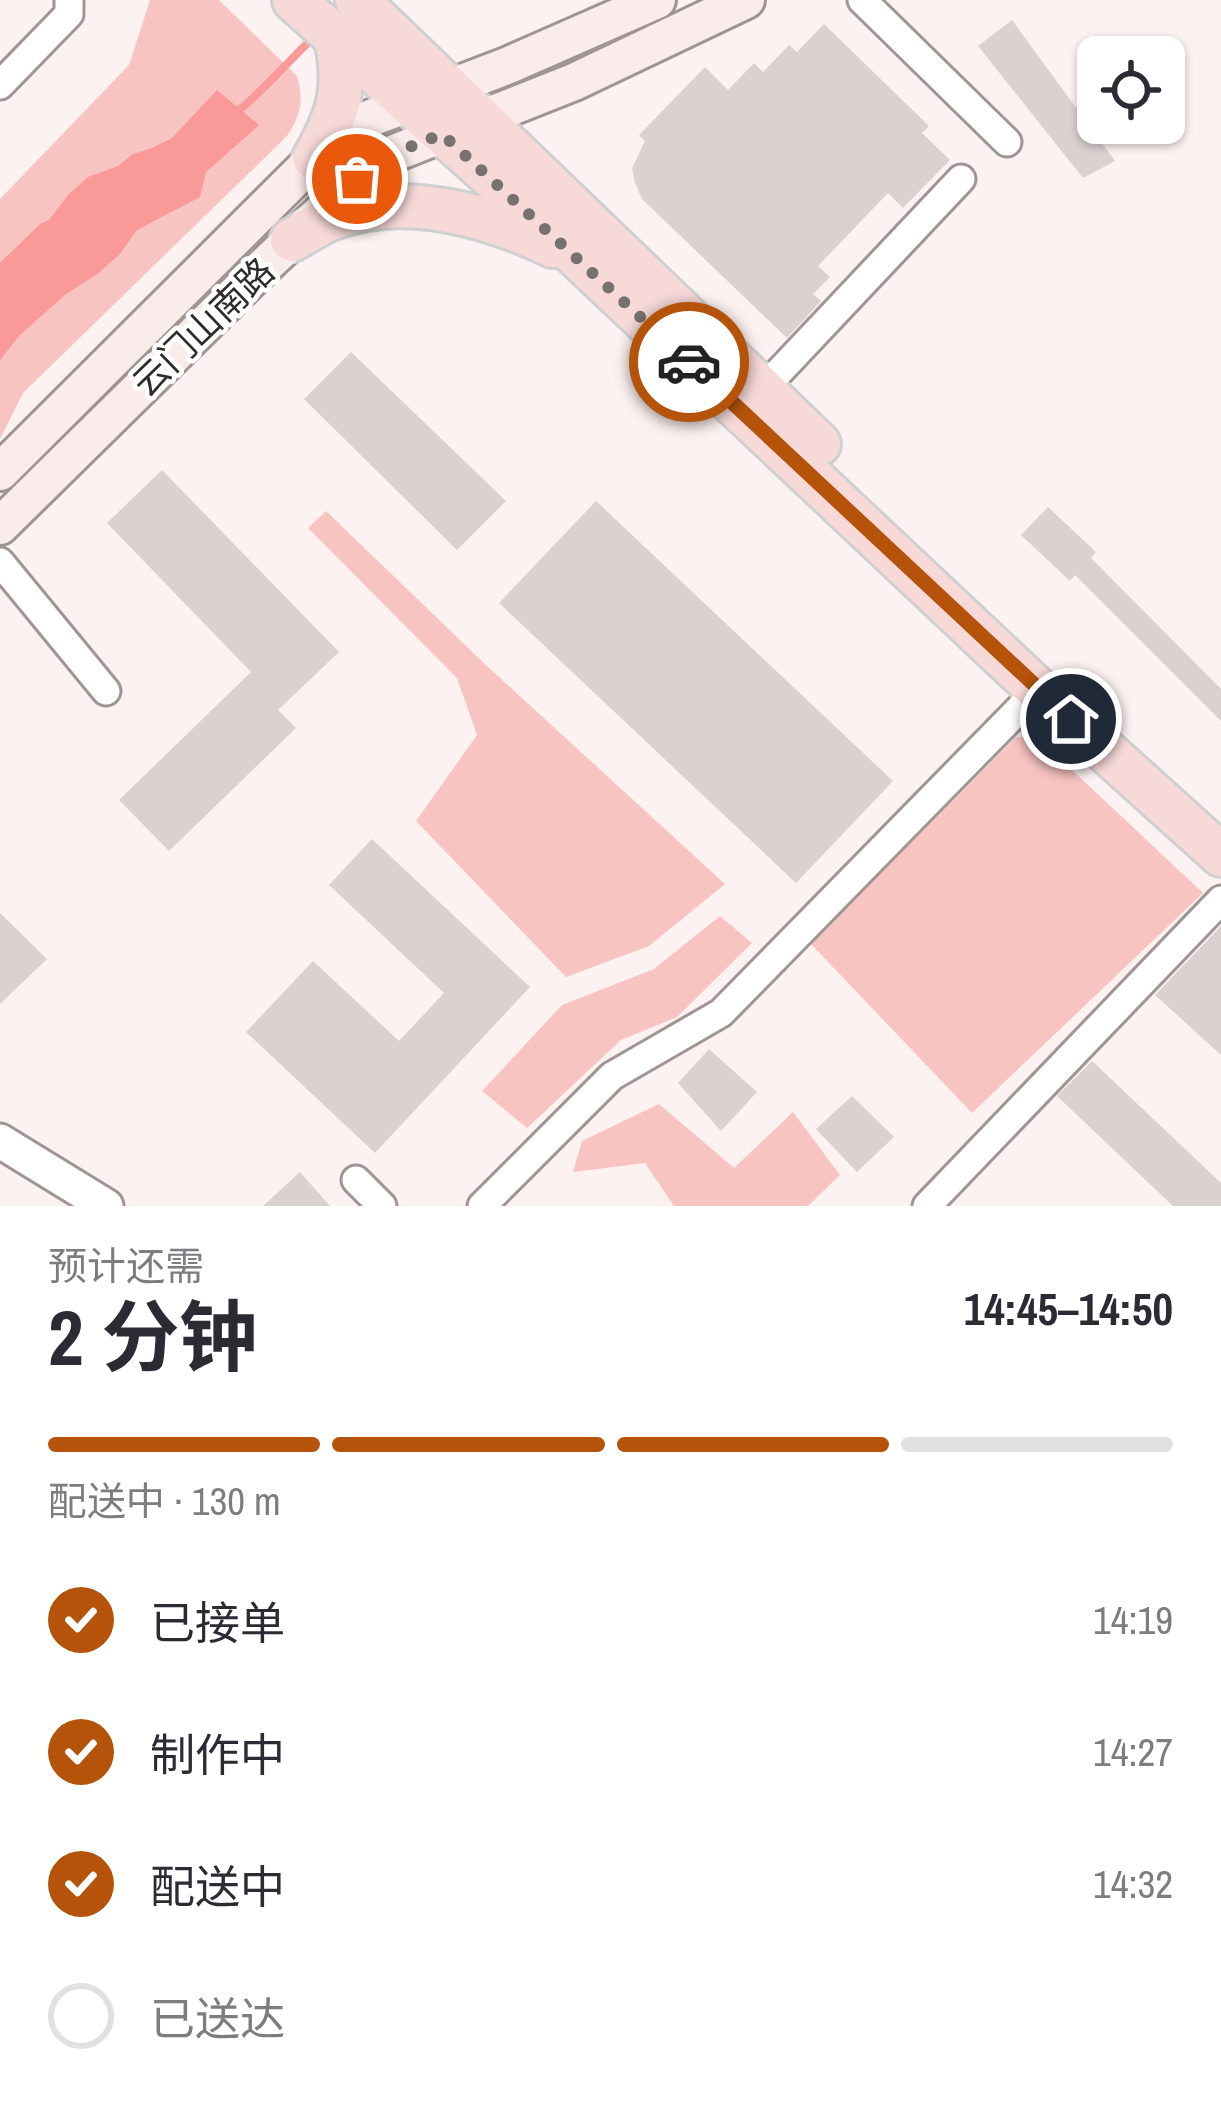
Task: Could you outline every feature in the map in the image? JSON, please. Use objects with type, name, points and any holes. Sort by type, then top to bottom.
[{"type":"main road","points":[[294,0],[336,39],[429,96]]},
{"type":"main road","name":"云门山南路","points":[[0,472],[345,128],[657,0]]},
{"type":"main road","name":"云门山南路","points":[[0,526],[377,160],[574,82],[746,0]]},
{"type":"main road","points":[[362,4],[429,96],[762,390],[1216,831]]},
{"type":"main road","points":[[314,158],[334,122],[343,68],[336,39]]},
{"type":"main road","points":[[461,126],[576,257],[1038,690],[1216,831]]},
{"type":"main road","points":[[292,240],[331,218],[379,207],[415,206],[479,218],[576,257]]},
{"type":"street","points":[[0,85],[69,14],[69,0]]},
{"type":"street","points":[[862,0],[1007,142]]},
{"type":"street","points":[[762,390],[962,179]]},
{"type":"street","points":[[0,562],[106,691]]},
{"type":"street","points":[[482,1206],[612,1076],[721,1013],[1038,690]]},
{"type":"street","points":[[927,1206],[1221,900]]},
{"type":"street","points":[[0,1141],[106,1206]]},
{"type":"street","points":[[356,1180],[382,1206]]},
{"type":"shaded area","points":[[150,0],[219,0],[297,76],[298,114],[287,136],[23,393],[0,439],[0,199],[129,65]]},
{"type":"shaded area","points":[[217,90],[259,125],[206,172],[200,197],[137,230],[119,255],[66,294],[0,360],[0,263],[88,177],[172,138]]},
{"type":"shaded area","points":[[326,511],[725,884],[649,946],[566,977],[416,821],[477,735],[457,678],[308,528]]},
{"type":"shaded area","points":[[1016,737],[1038,738],[1203,893],[972,1113],[811,944]]},
{"type":"shaded area","points":[[720,916],[752,943],[677,1017],[621,1040],[527,1128],[482,1091],[562,1005],[654,969]]},
{"type":"shaded area","points":[[659,1104],[734,1168],[793,1112],[840,1175],[808,1206],[674,1206],[645,1163],[573,1172],[582,1141]]},
{"type":"building","points":[[1012,20],[1077,109],[1077,144],[1103,144],[1115,161],[1083,178],[978,46]]},
{"type":"building","points":[[824,24],[929,126],[922,133],[950,160],[903,208],[888,193],[818,266],[830,277],[813,294],[821,301],[787,338],[642,199],[632,168],[645,141],[639,135],[705,67],[728,90],[754,63],[763,72],[789,45],[797,52]]},
{"type":"building","points":[[351,352],[506,501],[457,550],[304,399]]},
{"type":"building","points":[[162,470],[339,652],[278,710],[296,728],[169,851],[119,800],[251,672],[107,523]]},
{"type":"building","points":[[596,501],[893,781],[796,883],[499,603]]},
{"type":"building","points":[[1048,507],[1096,552],[1091,558],[1221,689],[1221,721],[1075,575],[1070,581],[1021,535]]},
{"type":"building","points":[[372,839],[530,987],[375,1153],[246,1032],[313,961],[399,1041],[444,993],[329,885]]},
{"type":"building","points":[[0,913],[47,959],[0,1004]]},
{"type":"building","points":[[1221,926],[1221,1055],[1155,995]]},
{"type":"building","points":[[709,1049],[757,1092],[721,1131],[678,1083]]},
{"type":"building","points":[[1092,1061],[1221,1183],[1221,1206],[1173,1206],[1057,1096]]},
{"type":"building","points":[[852,1096],[894,1137],[857,1172],[816,1129]]},
{"type":"building","points":[[300,1172],[330,1206],[263,1206]]},
{"type":"waterway","points":[[234,114],[314,37]]},
{"type":"way so far","points":[[357,179],[377,160],[442,134],[689,362]]},
{"type":"route","points":[[689,362],[1071,719]]}]
